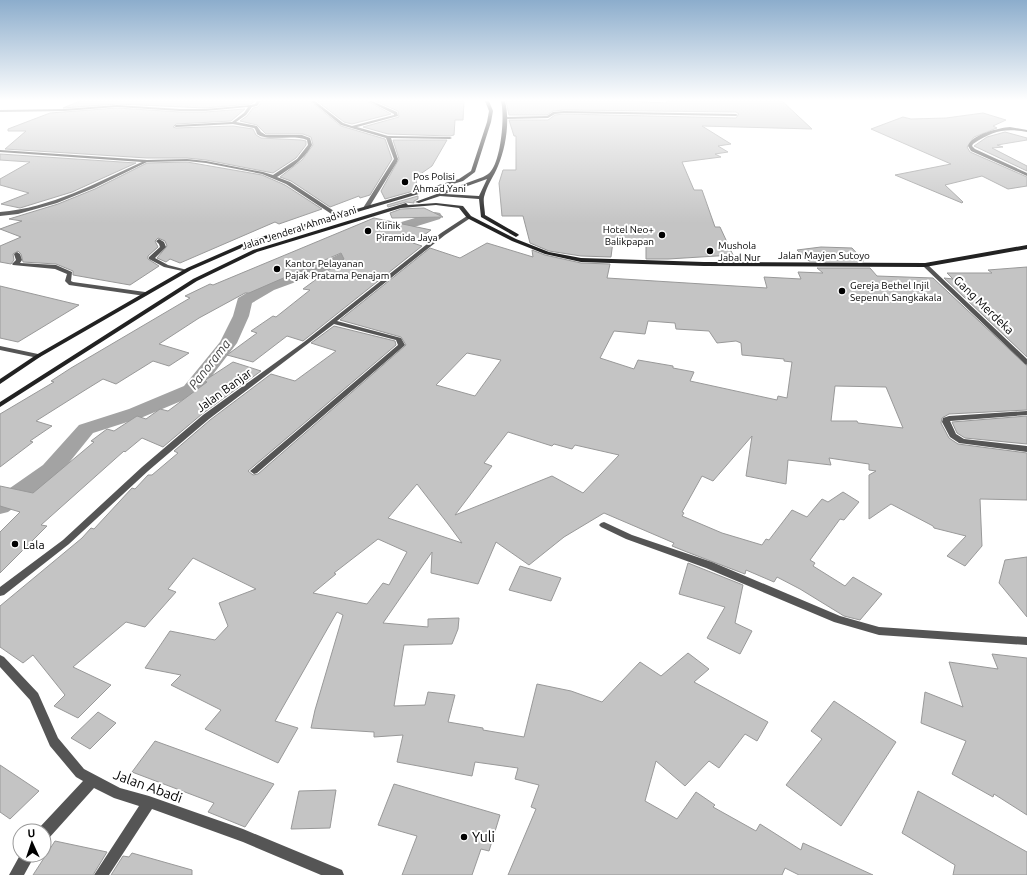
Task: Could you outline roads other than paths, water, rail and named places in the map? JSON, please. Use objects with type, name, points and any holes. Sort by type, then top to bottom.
[{"type":"main road","name":"Jalan Jenderal Ahmad Yani","points":[[0,382],[38,356],[185,271],[253,241],[461,180],[473,172],[483,142]]},
{"type":"main road","points":[[408,196],[439,195],[481,198],[492,172],[502,142]]},
{"type":"main road","name":"Jalan Jenderal Ahmad Yani","points":[[0,405],[195,280],[255,251],[439,195],[485,178],[492,172]]},
{"type":"main road","points":[[402,207],[436,204],[461,207],[459,196],[461,180]]},
{"type":"main road","name":"Jalan Mayjen Sutoyo","points":[[481,198],[483,216],[520,238],[526,244]]},
{"type":"main road","name":"Jalan Mayjen Sutoyo","points":[[461,207],[469,217],[514,240],[547,253],[581,260],[621,262],[925,265],[1027,248]]},
{"type":"main road","points":[[145,294],[166,298]]},
{"type":"street","points":[[274,177],[294,166],[310,145],[309,142]]},
{"type":"street","points":[[366,208],[395,162],[396,159],[390,142]]},
{"type":"street","points":[[973,142],[970,146],[973,150],[1027,175]]},
{"type":"street","points":[[0,152],[147,161],[187,160],[206,162],[263,173],[274,177],[288,183],[338,216]]},
{"type":"street","points":[[0,214],[15,213],[45,206],[147,161]]},
{"type":"street","name":"Jalan Banjar","points":[[0,592],[66,542],[145,469],[206,417],[334,322],[391,274],[443,234],[469,217]]},
{"type":"street","points":[[159,241],[163,246],[151,258],[166,266],[185,271]]},
{"type":"street","points":[[17,254],[19,260],[15,264],[62,269],[70,273],[68,281],[71,284],[145,294]]},
{"type":"street","name":"Gang Merdeka","points":[[925,265],[1027,363]]},
{"type":"street","points":[[254,471],[402,345],[399,339],[334,322]]},
{"type":"street","points":[[0,348],[38,356]]},
{"type":"street","points":[[1027,413],[949,418],[946,420],[953,435],[962,441],[1027,450]]},
{"type":"street","points":[[604,525],[630,537],[709,565],[838,619],[879,631],[1027,641]]},
{"type":"street","name":"Jalan Abadi","points":[[0,660],[34,697],[54,742],[80,773],[118,794],[149,802],[243,836],[337,875]]},
{"type":"street","points":[[52,824],[93,780]]},
{"type":"street","points":[[102,875],[149,802]]},
{"type":"street","points":[[16,875],[23,863]]},
{"type":"waterway","name":"Panorama","points":[[0,506],[51,470],[86,429],[136,413],[191,390],[228,343],[241,316],[244,301],[268,287],[326,266],[369,245],[393,229],[435,216]]},
{"type":"place","name":"Pos Polisi Ahmad Yani","points":[[405,182]]},
{"type":"place","name":"Klinik Piramida Jaya","points":[[368,231]]},
{"type":"place","name":"Hotel Neo+ Balikpapan","points":[[662,235]]},
{"type":"place","name":"Mushola Jabal Nur","points":[[710,251]]},
{"type":"place","name":"Kantor Pelayanan Pajak Pratama Penajam","points":[[277,269]]},
{"type":"place","name":"Gereja Bethel Injil Sepenuh Sangkakala","points":[[842,291]]},
{"type":"place","name":"Lala","points":[[15,544]]},
{"type":"place","name":"Yuli","points":[[464,837]]}]
